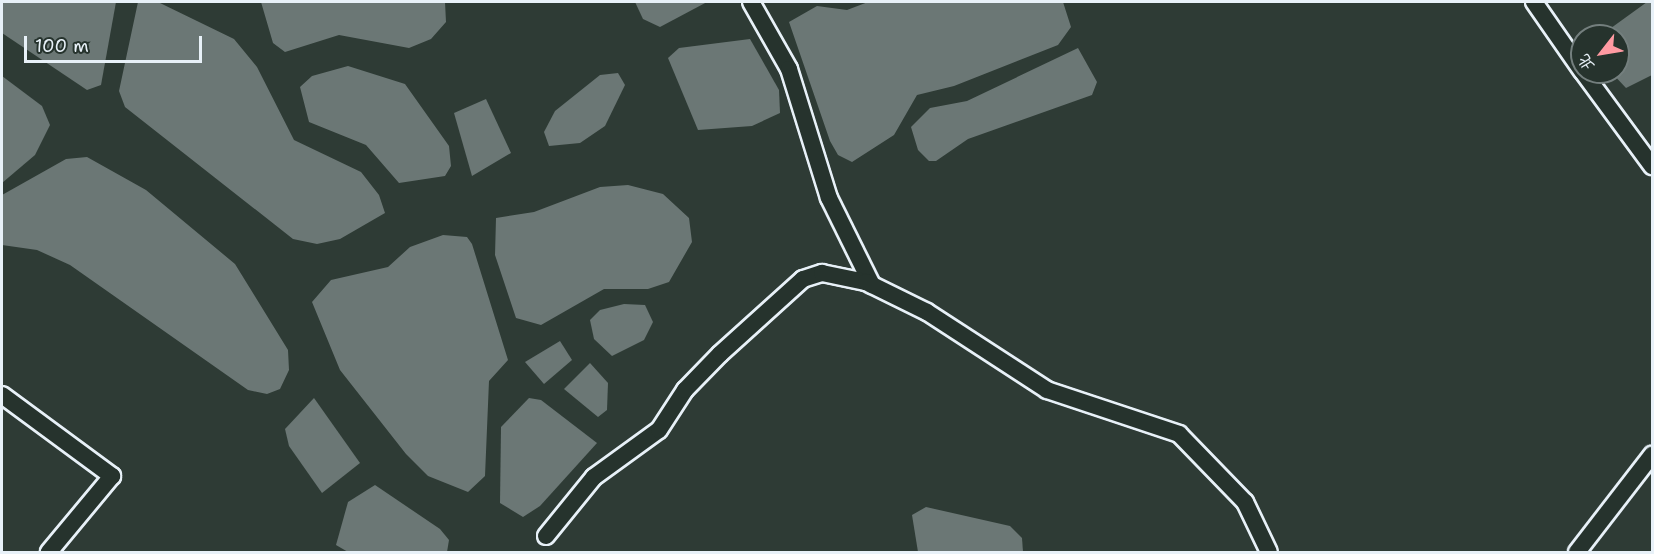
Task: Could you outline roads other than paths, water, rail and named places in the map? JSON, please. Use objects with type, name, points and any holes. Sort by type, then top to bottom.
[{"type":"street","points":[[751,2],[789,69],[829,198],[872,285]]},
{"type":"street","points":[[1534,2],[1570,54]]},
{"type":"street","points":[[1592,84],[1653,166]]},
{"type":"street","points":[[546,536],[594,477],[659,430],[685,390],[803,279],[822,273],[872,285],[927,312],[1047,390],[1179,434],[1245,502],[1269,552]]},
{"type":"street","points":[[2,395],[112,477],[49,552]]},
{"type":"street","points":[[1577,552],[1653,454]]}]
